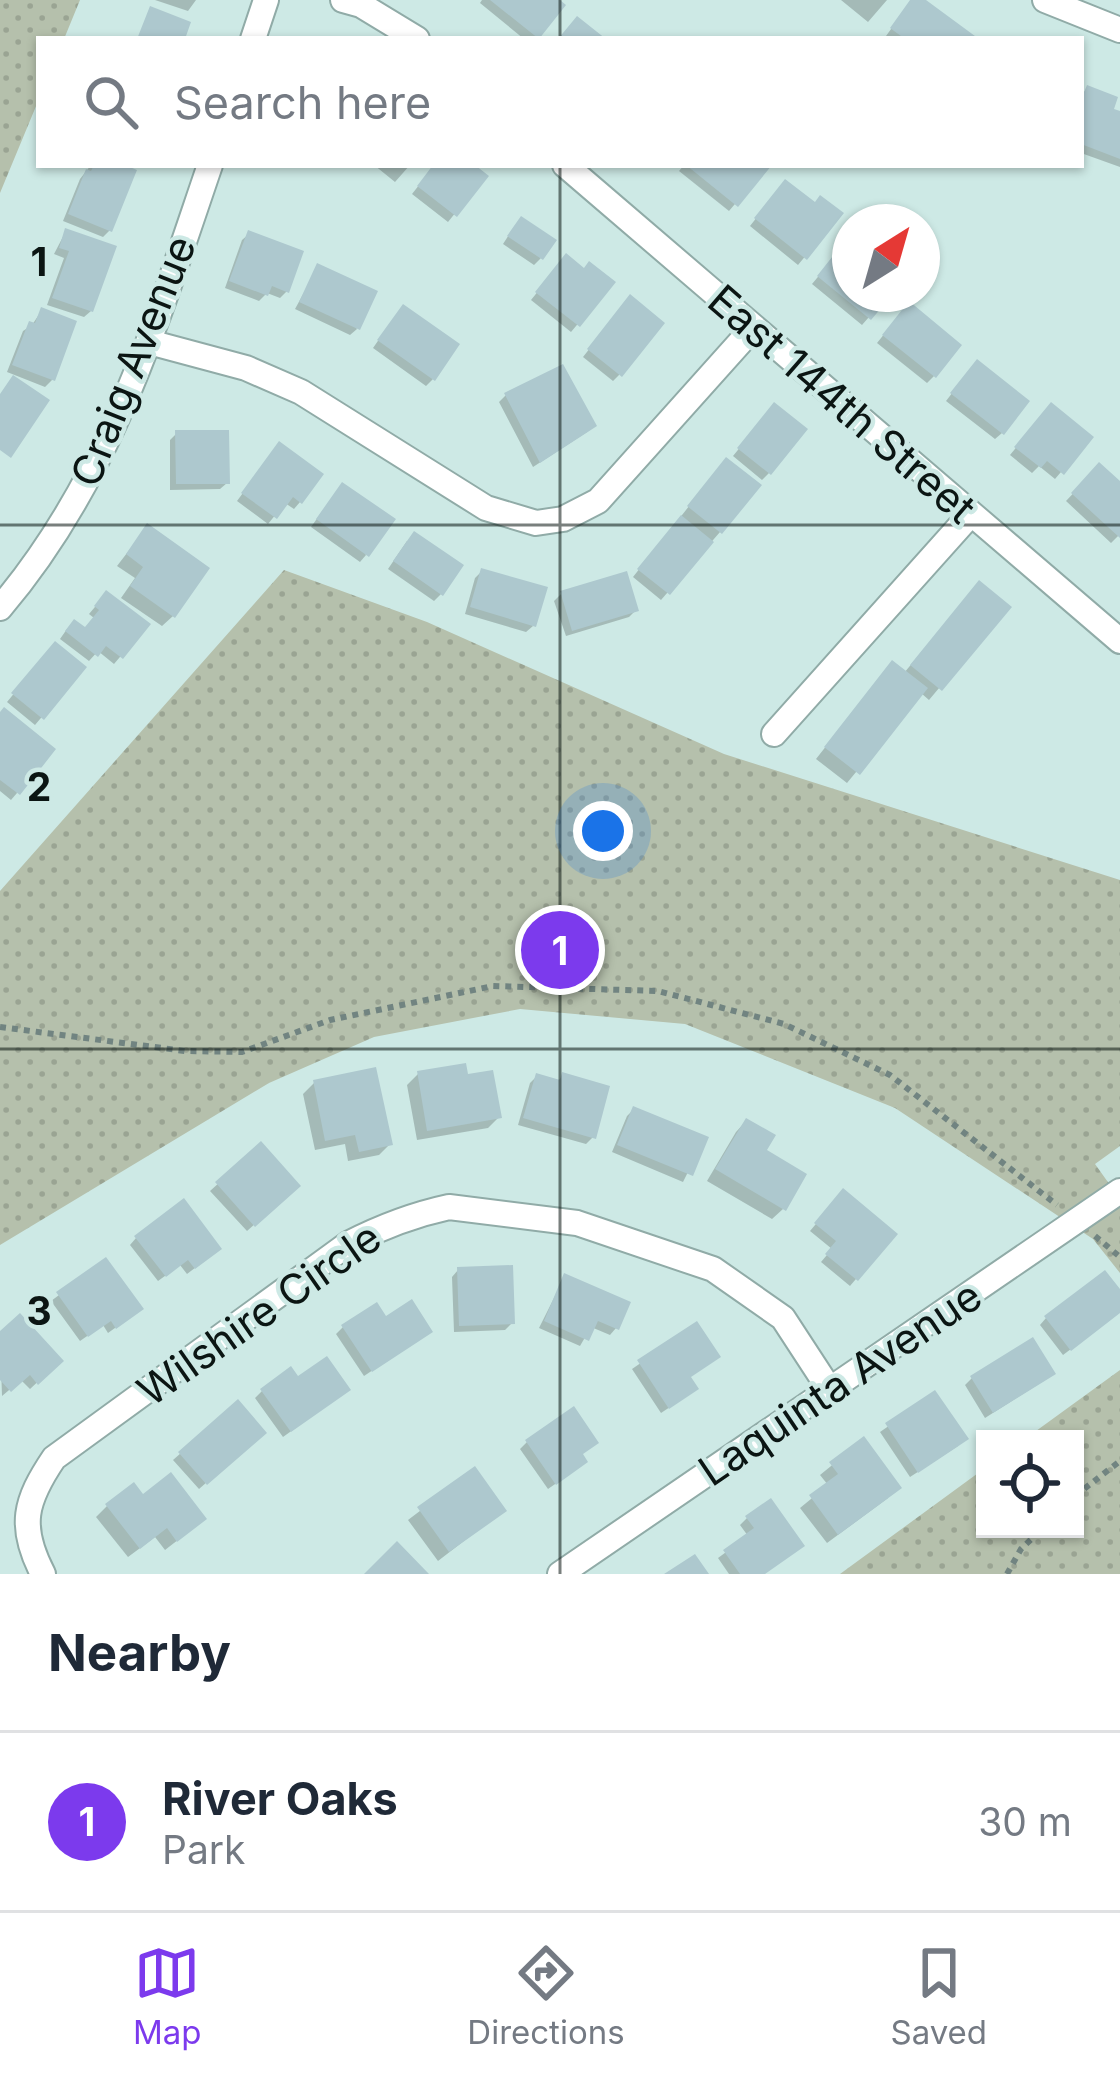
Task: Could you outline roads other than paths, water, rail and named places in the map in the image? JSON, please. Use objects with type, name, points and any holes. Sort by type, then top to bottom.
[{"type":"street","points":[[254,36],[266,0]]},
{"type":"street","points":[[343,0],[361,5],[413,36]]},
{"type":"street","points":[[1045,0],[1120,30]]},
{"type":"street","name":"Craig Avenue","points":[[0,608],[28,576],[95,470],[149,341],[209,168]]},
{"type":"street","name":"East 144th Street","points":[[568,168],[1120,641]]},
{"type":"street","points":[[149,341],[245,368],[301,392],[486,508],[536,523],[563,520],[598,501],[753,328]]},
{"type":"street","points":[[774,734],[970,515]]},
{"type":"street","name":"Laquinta Avenue","points":[[560,1574],[1120,1192]]},
{"type":"street","name":"Wilshire Circle","points":[[43,1574],[27,1538],[27,1516],[33,1489],[54,1458],[347,1244],[396,1220],[449,1207],[577,1223],[713,1269],[783,1318],[830,1390]]},
{"type":"place","name":"River Oaks","points":[[560,950]]}]
